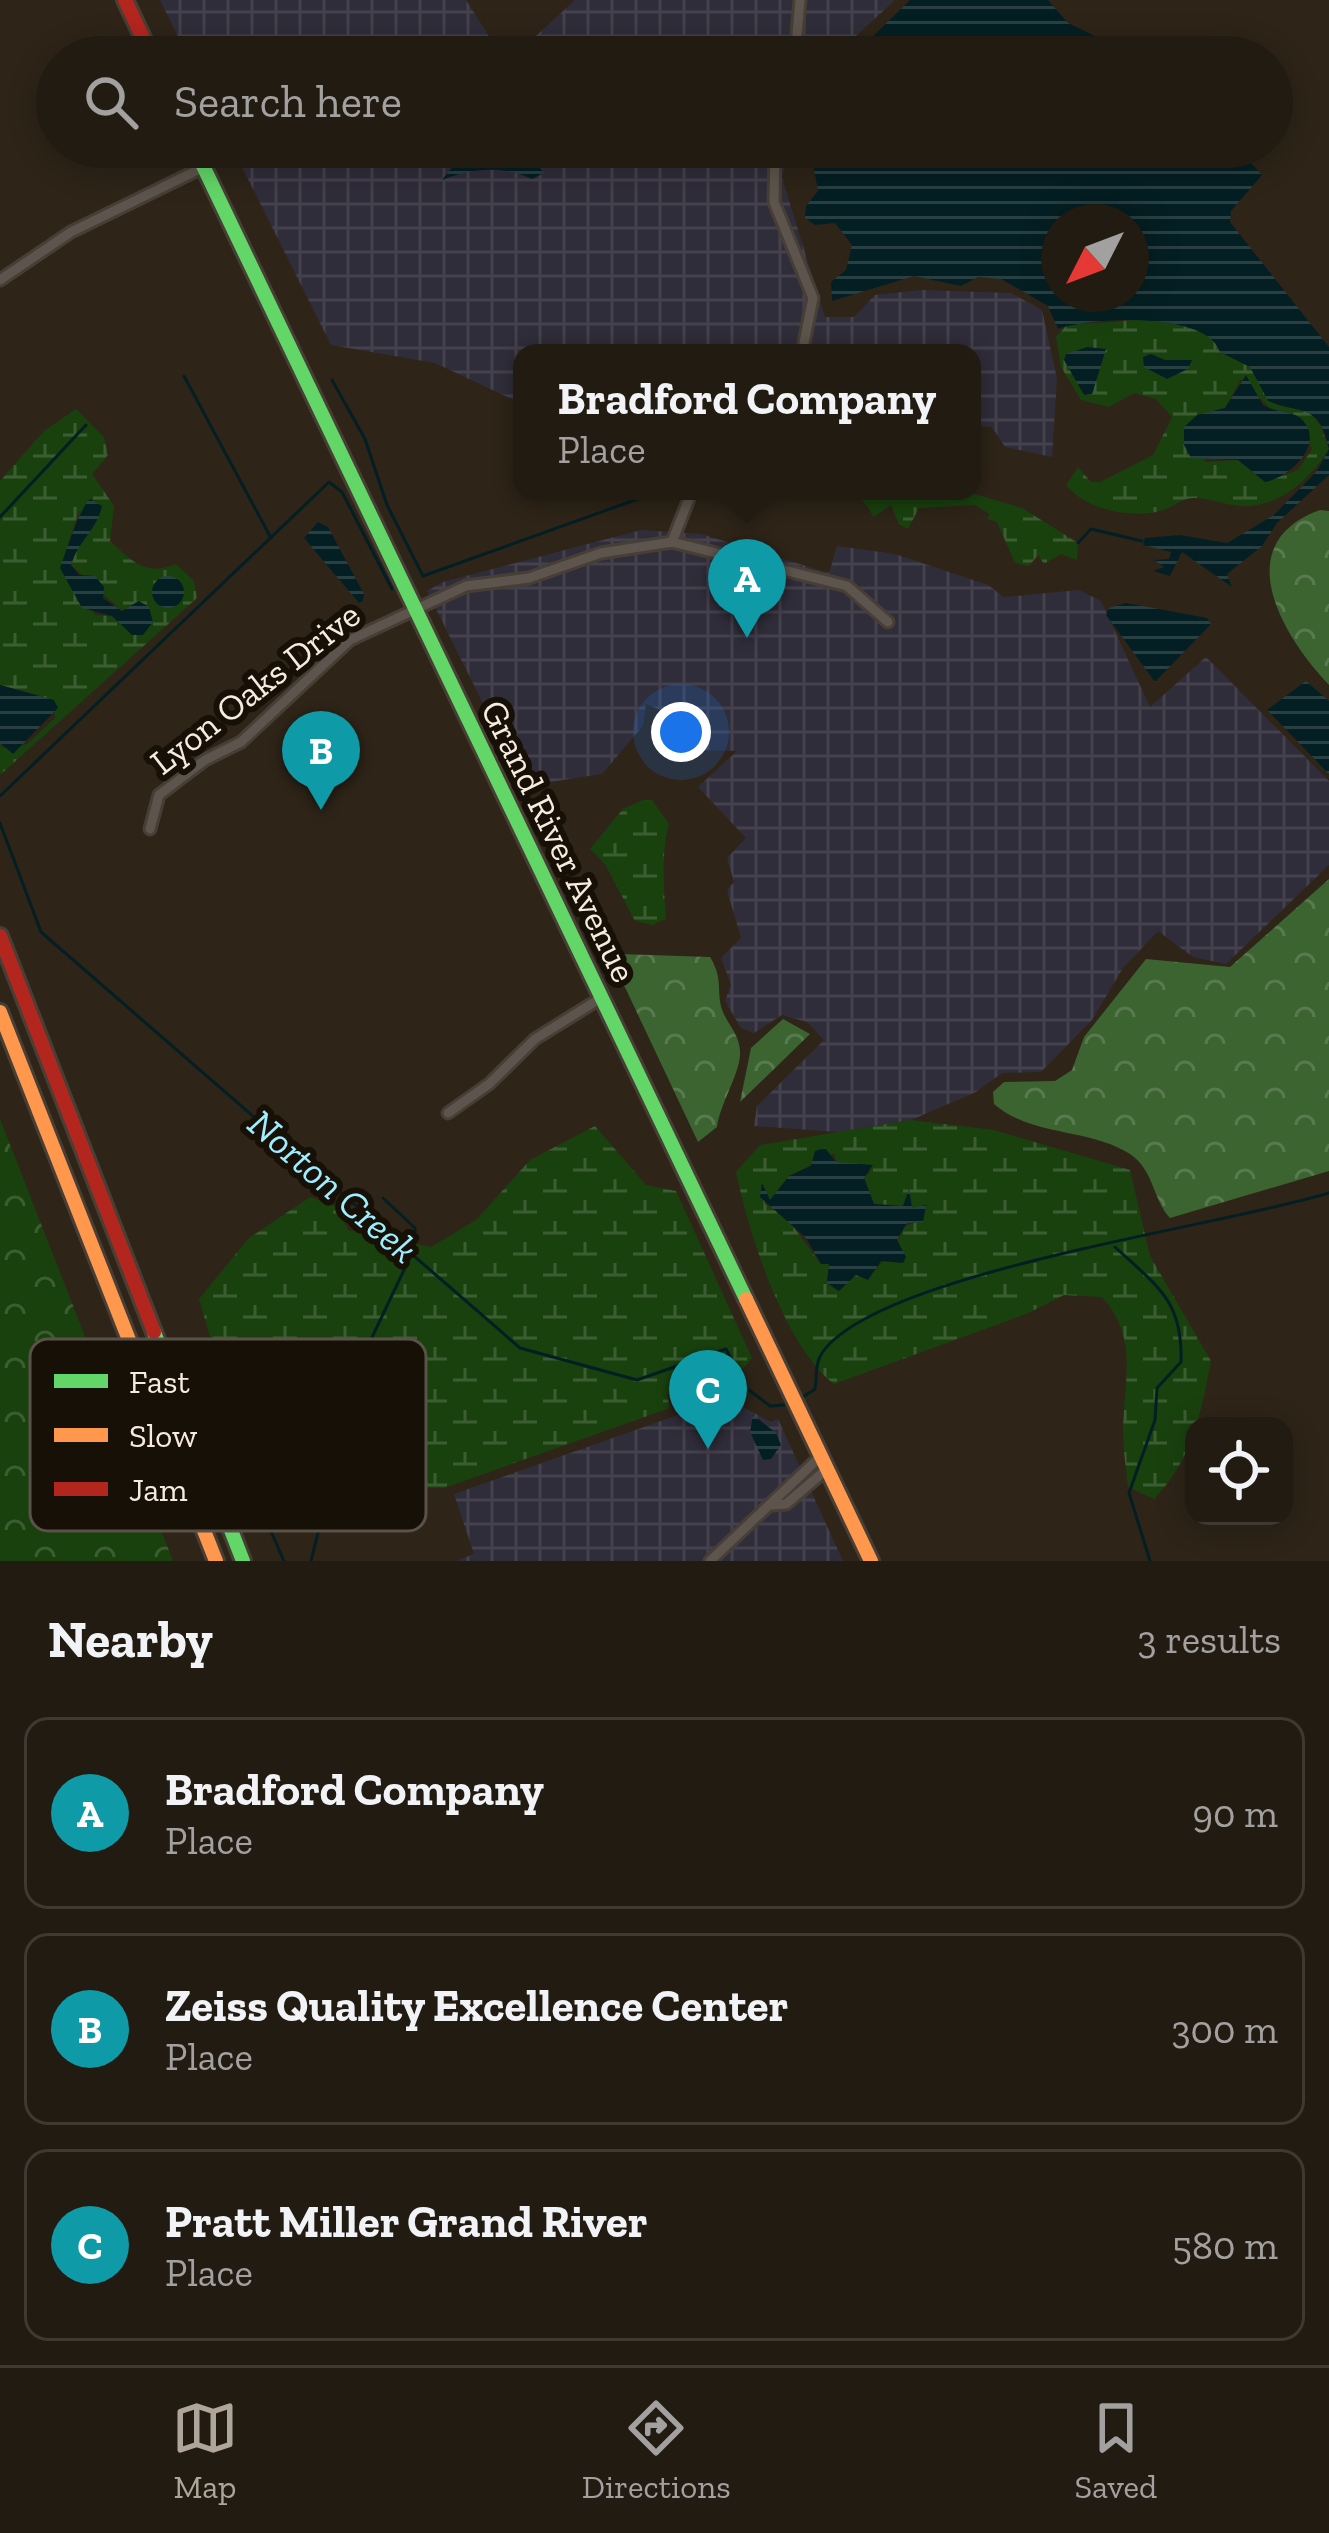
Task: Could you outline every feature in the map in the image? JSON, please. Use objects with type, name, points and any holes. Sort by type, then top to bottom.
[{"type":"main road","points":[[125,0],[142,36]]},
{"type":"main road","name":"Grand River Avenue","points":[[204,168],[871,1561]]},
{"type":"main road","points":[[0,936],[157,1339]]},
{"type":"main road","points":[[0,1012],[129,1339]]},
{"type":"main road","points":[[204,1531],[216,1561]]},
{"type":"main road","points":[[232,1531],[244,1561]]},
{"type":"street","points":[[797,36],[800,0]]},
{"type":"street","points":[[0,280],[71,232],[202,168]]},
{"type":"street","points":[[775,168],[774,202],[813,298],[804,344]]},
{"type":"street","points":[[688,500],[672,542],[847,586],[888,622]]},
{"type":"street","name":"Lyon Oaks Drive","points":[[150,829],[159,795],[205,760],[241,742],[350,640],[466,586],[529,578],[602,553],[672,542]]},
{"type":"street","points":[[448,1112],[479,1092],[535,1039],[601,998]]},
{"type":"street","points":[[710,1561],[824,1462]]},
{"type":"shaded area","points":[[160,0],[466,0],[489,36],[178,36]]},
{"type":"shaded area","points":[[575,0],[895,0],[856,36],[536,36]]},
{"type":"shaded area","points":[[242,168],[784,168],[782,178],[825,317],[854,317],[875,295],[921,290],[1011,293],[1041,309],[1057,379],[1052,457],[1005,447],[992,427],[981,426],[981,344],[513,344],[513,400],[435,363],[331,345]]},
{"type":"shaded area","points":[[641,530],[701,534],[829,573],[837,546],[895,554],[988,585],[1004,597],[1079,590],[1101,601],[1150,707],[1206,657],[1329,781],[1329,865],[1226,964],[1193,957],[1158,931],[1123,968],[1092,1020],[1041,1072],[1002,1073],[976,1092],[911,1120],[838,1132],[754,1126],[757,1106],[824,1040],[807,1022],[782,1015],[754,1033],[741,1028],[725,1001],[731,985],[721,958],[741,938],[727,890],[734,882],[727,858],[746,838],[698,787],[737,751],[695,750],[691,723],[646,704],[643,726],[602,774],[524,786],[427,591],[443,582]]},
{"type":"shaded area","points":[[726,1398],[771,1422],[778,1419],[843,1561],[456,1561],[474,1554],[454,1494]]},
{"type":"green space","points":[[1149,319],[1200,331],[1220,352],[1250,367],[1277,405],[1306,408],[1320,425],[1329,449],[1303,481],[1268,502],[1240,506],[1194,498],[1160,511],[1135,514],[1096,506],[1066,485],[1078,467],[1091,482],[1100,482],[1153,455],[1172,417],[1156,399],[1134,393],[1109,407],[1081,400],[1061,367],[1056,337],[1067,325]],"holes":[[[1241,379],[1274,412],[1299,418],[1312,449],[1298,470],[1265,482],[1238,460],[1205,462],[1197,415],[1225,408]]]},
{"type":"green space","points":[[76,409],[104,437],[108,455],[92,474],[114,506],[110,541],[148,568],[176,564],[194,581],[197,598],[0,775],[0,743],[2,748],[27,744],[55,718],[54,700],[0,685],[0,481],[44,431]],"holes":[[[79,511],[79,544],[71,565],[122,611],[139,601],[124,624],[111,616],[95,615],[65,554]]]},
{"type":"green space","points":[[981,496],[1022,508],[1078,543],[1077,560],[1061,554],[1044,564],[1038,555],[1029,566],[1015,563],[997,522],[987,519],[990,514],[975,505],[919,508],[908,529],[899,524],[891,505],[873,517],[863,501],[981,500]]},
{"type":"green space","points":[[1320,510],[1329,511],[1329,685],[1295,643],[1282,618],[1272,593],[1270,568],[1275,545],[1292,525]]},
{"type":"green space","points":[[652,800],[669,824],[664,858],[666,919],[652,925],[635,921],[605,864],[590,849],[623,809]]},
{"type":"green space","points":[[1329,879],[1329,1171],[1170,1218],[1144,1168],[1130,1154],[1097,1140],[1026,1122],[994,1104],[993,1092],[1004,1082],[1055,1081],[1072,1070],[1084,1037],[1146,959],[1230,967]]},
{"type":"green space","points":[[620,954],[710,957],[716,969],[721,1008],[738,1039],[740,1054],[717,1127],[698,1142],[615,966]]},
{"type":"green space","points":[[783,1019],[810,1034],[740,1102],[751,1048]]},
{"type":"green space","points":[[0,1119],[86,1339],[30,1339],[30,1531],[161,1531],[173,1561],[0,1561]]},
{"type":"green space","points":[[911,1120],[994,1130],[1130,1170],[1150,1256],[1211,1361],[1199,1417],[1185,1417],[1185,1454],[1167,1484],[1154,1499],[1128,1487],[1123,1437],[1125,1344],[1114,1312],[1102,1297],[1064,1295],[1026,1314],[834,1384],[799,1343],[784,1316],[750,1226],[736,1172],[760,1145]],"holes":[[[834,1153],[836,1162],[871,1172],[864,1177],[874,1204],[902,1206],[908,1199],[912,1209],[926,1205],[923,1220],[902,1227],[897,1246],[867,1279],[856,1275],[838,1291],[827,1283],[829,1264],[820,1263],[784,1214],[765,1204],[761,1184],[770,1200],[789,1176]]]},
{"type":"green space","points":[[595,1126],[646,1185],[676,1191],[752,1358],[730,1384],[691,1401],[686,1388],[667,1395],[670,1408],[444,1488],[426,1488],[426,1339],[211,1339],[199,1299],[249,1238],[310,1197],[338,1207],[348,1230],[431,1247],[476,1220],[530,1160]]},
{"type":"water","points":[[910,0],[1048,0],[1068,23],[1095,36],[873,36]]},
{"type":"water","points":[[451,168],[540,168],[544,173],[532,179],[487,170],[442,180]]},
{"type":"water","points":[[814,168],[1256,168],[1262,175],[1231,211],[1230,222],[1329,347],[1329,449],[1314,417],[1268,401],[1250,367],[1220,352],[1211,339],[1194,329],[1120,320],[1058,329],[1051,312],[1149,312],[1149,204],[1041,204],[1041,302],[1001,279],[978,277],[961,286],[914,276],[832,301],[831,282],[846,270],[852,245],[835,223],[815,225],[805,218],[806,206],[818,191]]},
{"type":"water","points":[[1087,347],[1106,349],[1092,394],[1084,395],[1064,360],[1066,354]]},
{"type":"water","points":[[1151,354],[1165,360],[1192,360],[1188,369],[1167,379],[1144,367],[1143,357]]},
{"type":"water","points":[[1246,375],[1263,405],[1299,417],[1310,437],[1295,466],[1265,482],[1238,460],[1191,458],[1184,445],[1184,427],[1197,415],[1225,408]]},
{"type":"water","points":[[1329,449],[1329,475],[1277,523],[1262,546],[1227,574],[1232,587],[1182,552],[1170,576],[1153,571],[1164,567],[1154,560],[1169,559],[1171,552],[1143,545],[1145,538],[1180,535],[1227,543],[1274,515],[1317,471]]},
{"type":"water","points":[[90,499],[102,506],[71,565],[79,575],[95,576],[104,587],[103,598],[122,611],[139,601],[149,607],[153,622],[143,635],[132,635],[112,616],[82,608],[60,568]]},
{"type":"water","points":[[318,522],[328,527],[364,594],[363,601],[359,603],[304,538]]},
{"type":"water","points":[[168,576],[180,580],[184,592],[180,604],[168,608],[156,604],[152,592],[156,580]]},
{"type":"water","points":[[1126,603],[1207,618],[1211,624],[1155,682],[1106,615],[1109,608]]},
{"type":"water","points":[[1306,681],[1329,701],[1329,774],[1267,710]]},
{"type":"water","points":[[0,685],[54,700],[58,708],[13,754],[0,743]]},
{"type":"water","points":[[825,1148],[836,1162],[873,1165],[864,1178],[874,1204],[903,1206],[909,1189],[912,1208],[926,1205],[923,1222],[907,1223],[897,1240],[906,1257],[903,1263],[881,1261],[868,1280],[856,1275],[839,1291],[827,1283],[829,1264],[821,1264],[806,1238],[760,1197],[762,1183],[770,1200],[789,1176],[811,1166],[815,1151]]},
{"type":"water","points":[[753,1415],[776,1433],[781,1445],[771,1459],[763,1460],[750,1432]]},
{"type":"waterway","points":[[184,376],[271,538]]},
{"type":"waterway","points":[[332,380],[365,439],[387,505],[423,576],[635,500]]},
{"type":"waterway","points":[[0,517],[86,425]]},
{"type":"waterway","points":[[0,796],[329,482],[342,492],[392,589]]},
{"type":"waterway","points":[[1078,543],[1091,529],[1142,541]]},
{"type":"waterway","name":"Norton Creek","points":[[0,823],[41,932],[520,1348],[637,1380],[726,1349],[744,1384]]},
{"type":"waterway","name":"Norton Creek","points":[[803,1397],[815,1389],[822,1353],[855,1324],[910,1298],[1057,1255],[1329,1193]]},
{"type":"waterway","points":[[371,1339],[414,1249],[415,1228],[383,1198]]},
{"type":"waterway","points":[[1115,1247],[1165,1297],[1181,1341],[1181,1362],[1157,1388],[1155,1420],[1129,1493],[1150,1561]]},
{"type":"waterway","name":"Norton Creek","points":[[749,1390],[770,1406],[784,1405]]},
{"type":"waterway","points":[[271,1531],[284,1561]]},
{"type":"waterway","points":[[311,1561],[318,1531]]},
{"type":"traffic: fast","points":[[204,168],[746,1299]]},
{"type":"traffic: fast","points":[[154,1332],[157,1339]]},
{"type":"traffic: fast","points":[[231,1531],[243,1561]]},
{"type":"traffic: slow","points":[[0,1012],[129,1339]]},
{"type":"traffic: slow","points":[[746,1299],[871,1561]]},
{"type":"traffic: slow","points":[[204,1531],[216,1561]]},
{"type":"traffic: jam","points":[[125,0],[142,36]]},
{"type":"traffic: jam","points":[[0,936],[154,1332]]},
{"type":"place","name":"Bradford Company","points":[[747,638]]},
{"type":"place","name":"Zeiss Quality Excellence Center","points":[[321,810]]},
{"type":"place","name":"Pratt Miller Grand River","points":[[708,1449]]}]
